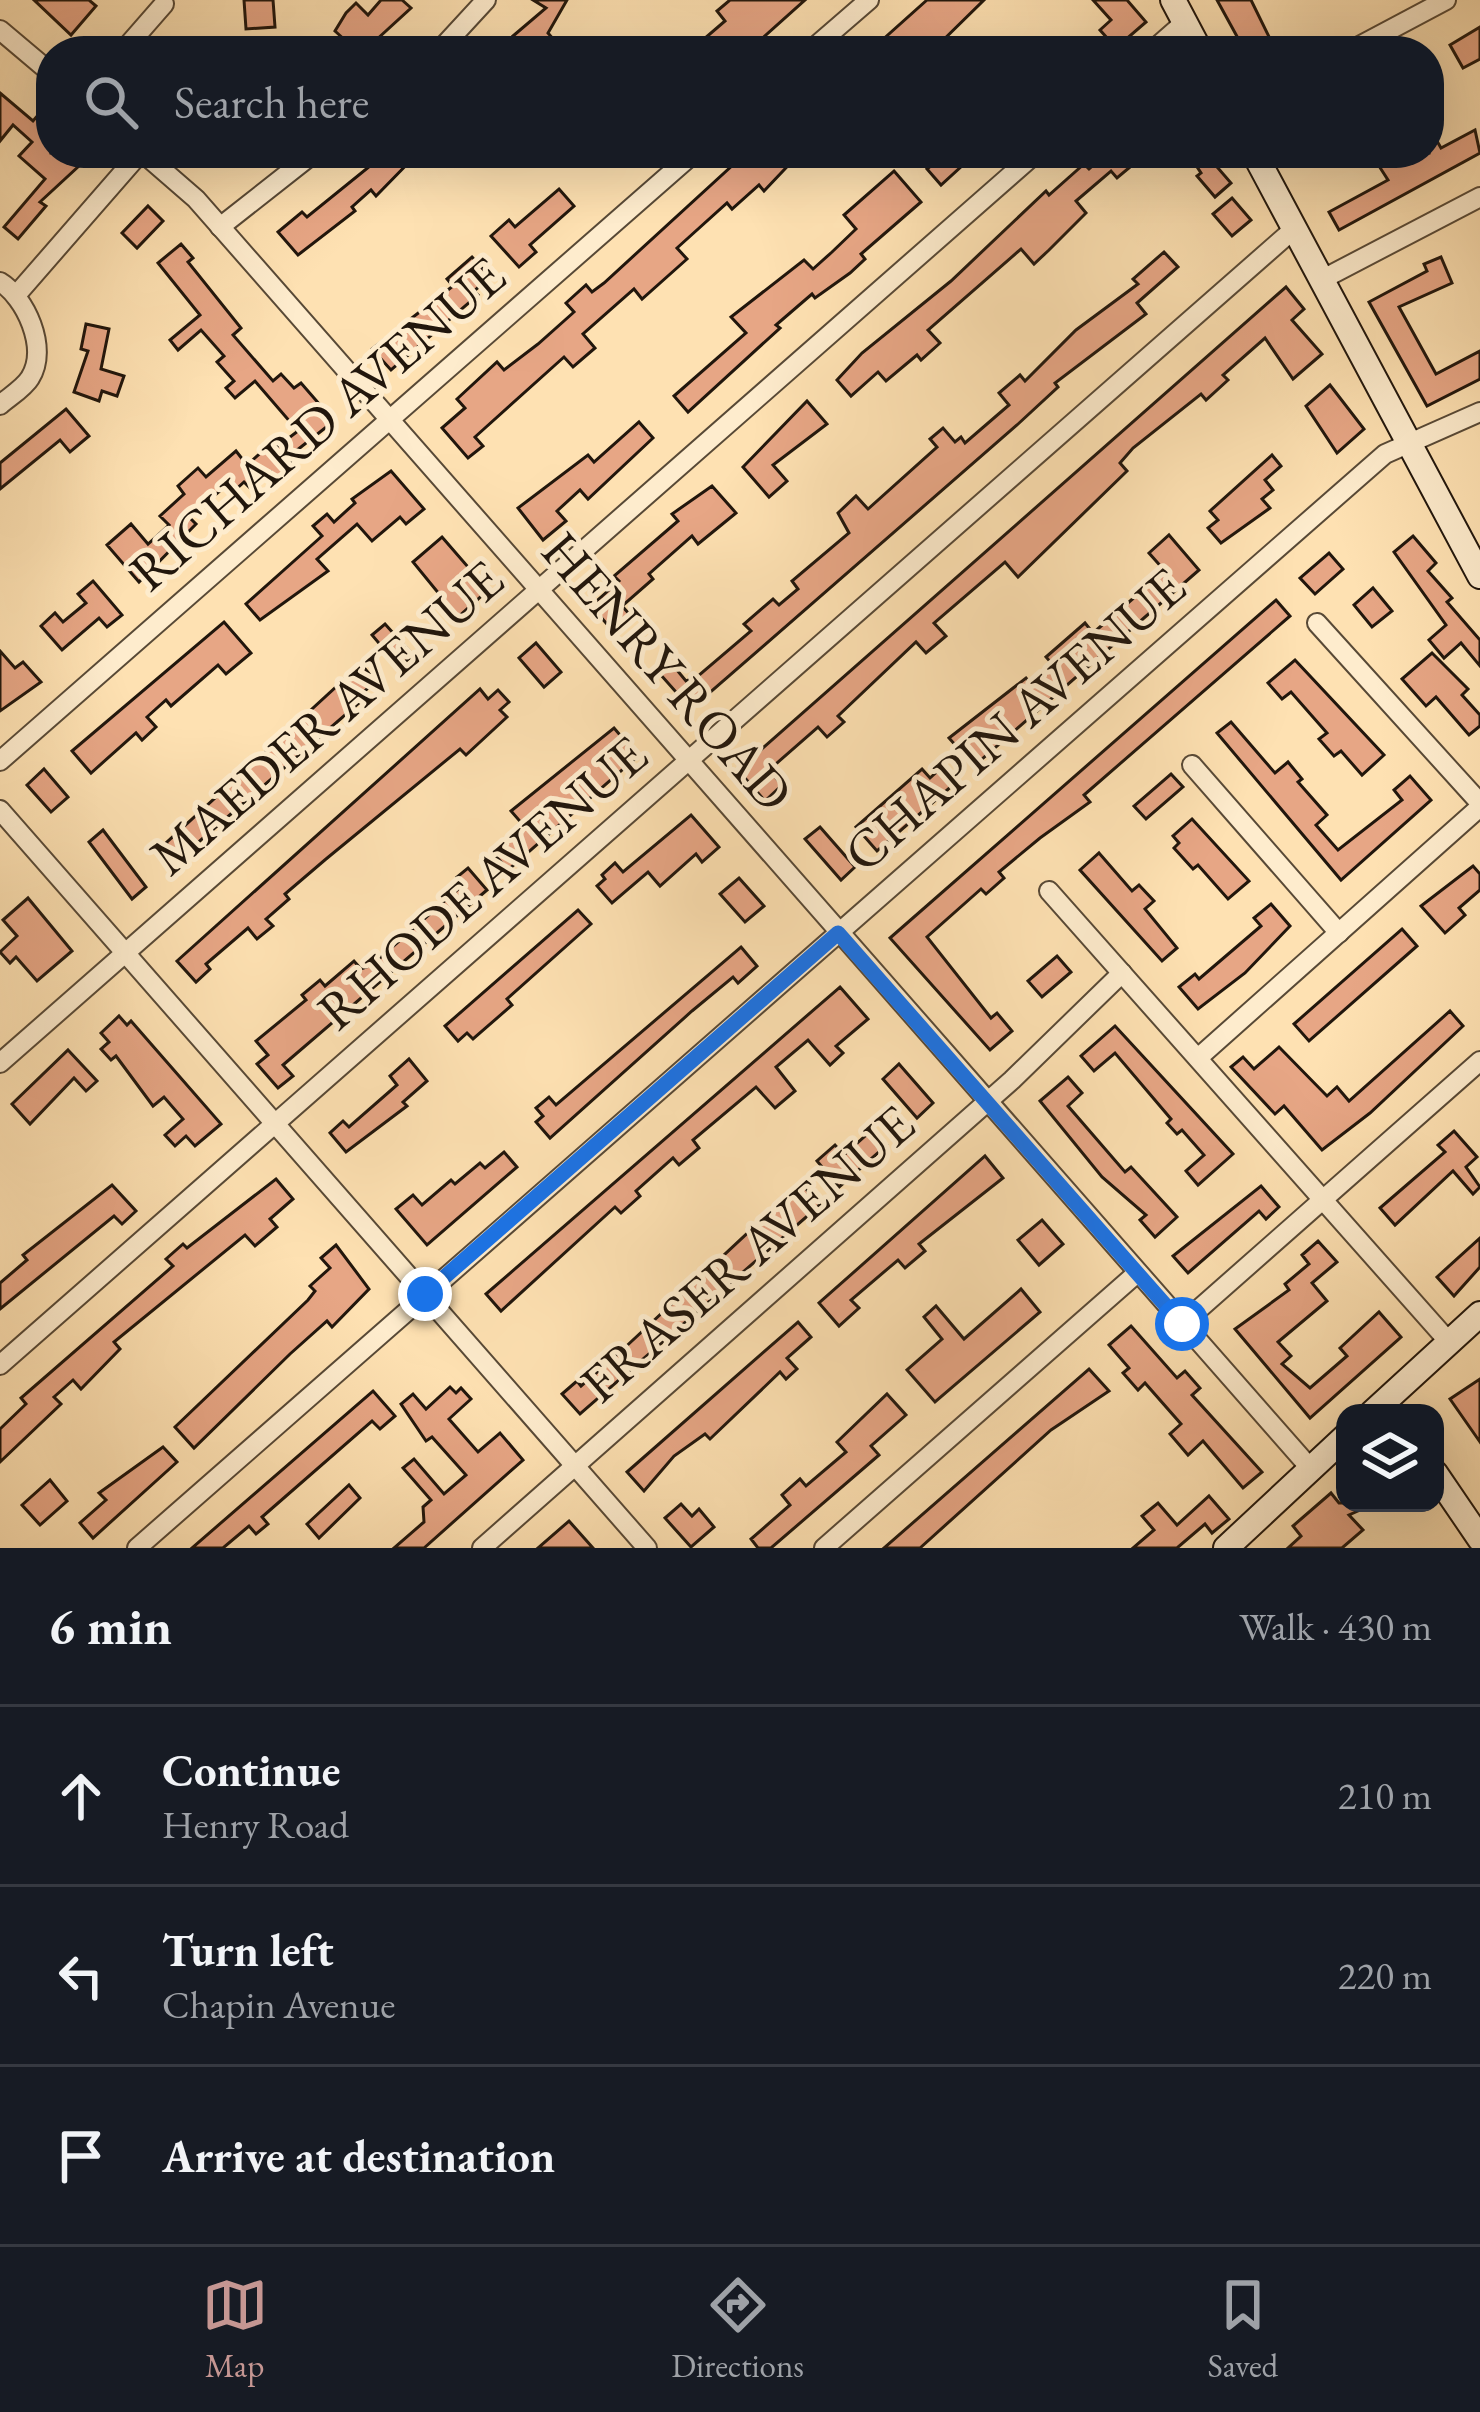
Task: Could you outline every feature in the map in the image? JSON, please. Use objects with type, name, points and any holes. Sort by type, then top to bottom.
[{"type":"street","points":[[454,36],[486,0]]},
{"type":"street","points":[[828,36],[869,0]]},
{"type":"street","points":[[1378,36],[1446,0]]},
{"type":"street","points":[[136,36],[164,4]]},
{"type":"street","points":[[1162,36],[1179,11]]},
{"type":"street","points":[[0,30],[36,60]]},
{"type":"street","points":[[19,293],[128,168]]},
{"type":"street","name":"HENRY ROAD","points":[[157,168],[220,227],[1311,1469]]},
{"type":"street","points":[[220,227],[295,168]]},
{"type":"street","name":"RICHARD AVENUE","points":[[0,761],[677,168]]},
{"type":"street","name":"MAEDER AVENUE","points":[[0,1063],[1019,168]]},
{"type":"street","points":[[1262,168],[1480,575]]},
{"type":"street","points":[[1321,280],[1480,196]]},
{"type":"street","name":"RHODE AVENUE","points":[[0,1365],[1294,229]]},
{"type":"street","points":[[0,282],[19,293],[28,309],[34,365],[30,378],[0,405]]},
{"type":"street","name":"CHAPIN AVENUE","points":[[136,1548],[1384,454],[1480,412]]},
{"type":"street","points":[[1198,1058],[1480,805],[1317,623]]},
{"type":"street","points":[[1192,765],[1339,933]]},
{"type":"street","points":[[0,810],[647,1548]]},
{"type":"street","points":[[1049,891],[1449,1342]]},
{"type":"street","name":"FRASER AVENUE","points":[[482,1548],[986,1102],[1122,973]]},
{"type":"street","points":[[1182,1324],[1480,1061]]},
{"type":"street","points":[[824,1548],[1136,1274]]},
{"type":"street","points":[[1389,1404],[1480,1314]]},
{"type":"street","points":[[1226,1548],[1336,1445]]},
{"type":"street","points":[[1444,1486],[1480,1539]]},
{"type":"building","points":[[34,0],[89,0],[96,6],[71,35]]},
{"type":"building","points":[[244,0],[273,0],[275,27],[246,29]]},
{"type":"building","points":[[381,0],[402,0],[411,8],[380,36],[340,36],[335,31],[356,3],[368,15]]},
{"type":"building","points":[[533,0],[567,0],[548,33],[551,36],[513,36],[546,8]]},
{"type":"building","points":[[730,0],[805,0],[765,36],[708,36],[725,21],[717,11]]},
{"type":"building","points":[[927,0],[984,0],[947,36],[887,36]]},
{"type":"building","points":[[1093,0],[1127,0],[1146,22],[1130,36],[1105,36],[1100,30],[1111,20]]},
{"type":"building","points":[[1217,0],[1251,0],[1269,36],[1237,36]]},
{"type":"building","points":[[1480,27],[1480,59],[1463,68],[1450,45]]},
{"type":"building","points":[[0,93],[33,121],[36,118],[36,168],[77,168],[40,202],[46,206],[18,239],[4,227],[45,179],[19,156],[32,142],[13,125],[0,141]]},
{"type":"building","points":[[1475,130],[1480,153],[1339,230],[1329,212],[1388,180],[1380,168],[1444,168],[1444,146]]},
{"type":"building","points":[[367,168],[403,168],[376,196],[371,190],[352,207],[355,211],[298,255],[278,232],[302,212],[307,217]]},
{"type":"building","points":[[730,168],[786,168],[764,191],[759,185],[732,209],[727,203],[677,248],[687,259],[642,299],[634,289],[583,334],[595,348],[573,367],[564,357],[475,437],[483,446],[468,458],[442,428],[465,408],[457,399],[497,362],[504,370],[538,344],[574,312],[566,303],[586,285],[592,292]]},
{"type":"building","points":[[928,168],[960,168],[941,185]]},
{"type":"building","points":[[1079,168],[1129,168],[1117,178],[1111,171],[1076,201],[1086,213],[1034,264],[1021,249],[928,330],[940,343],[921,360],[917,355],[886,381],[878,372],[851,396],[837,380],[862,353],[951,281],[1046,191],[1049,195]]},
{"type":"building","points":[[1198,168],[1218,168],[1231,183],[1215,197],[1197,176],[1201,173]]},
{"type":"building","points":[[894,171],[921,202],[861,254],[865,259],[850,273],[815,298],[812,294],[776,325],[780,328],[688,412],[674,396],[746,333],[731,317],[804,260],[813,269],[832,252],[856,229],[844,215]]},
{"type":"building","points":[[559,189],[574,206],[530,245],[536,252],[519,267],[491,236],[509,220],[515,227]]},
{"type":"building","points":[[1232,198],[1251,220],[1232,236],[1213,214]]},
{"type":"building","points":[[148,206],[163,221],[137,248],[122,233]]},
{"type":"building","points":[[181,244],[193,258],[188,262],[241,328],[233,335],[273,381],[281,374],[294,388],[301,383],[334,421],[287,458],[297,469],[281,483],[271,472],[251,489],[244,482],[234,491],[228,484],[189,517],[196,524],[139,582],[107,545],[131,524],[148,544],[169,525],[160,516],[184,494],[178,486],[198,468],[206,477],[236,451],[247,465],[273,442],[277,447],[298,431],[255,381],[235,398],[226,388],[234,381],[217,362],[224,356],[201,330],[178,350],[170,340],[200,315],[158,263]]},
{"type":"building","points":[[1164,252],[1178,267],[1137,303],[1146,314],[1055,383],[1058,387],[1017,425],[691,709],[660,674],[672,664],[686,681],[697,677],[751,631],[744,624],[773,599],[779,605],[798,589],[792,581],[849,533],[838,513],[856,496],[868,509],[937,447],[930,439],[943,428],[955,442],[961,437],[965,443],[1009,405],[999,393],[1020,375],[1025,381],[1076,330],[1138,284],[1133,279]]},
{"type":"building","points":[[472,257],[490,277],[474,291],[478,295],[391,370],[372,349],[453,286],[447,279]]},
{"type":"building","points":[[1441,257],[1452,283],[1399,307],[1436,374],[1480,351],[1480,379],[1427,406],[1369,302],[1427,271],[1424,264]]},
{"type":"building","points":[[1286,287],[1304,309],[1292,320],[1322,354],[1293,379],[1265,338],[1223,375],[1228,380],[1206,400],[1201,394],[1133,448],[1120,463],[1127,471],[1018,577],[1005,562],[934,623],[946,636],[926,653],[916,642],[838,716],[844,722],[827,737],[818,727],[769,770],[782,785],[765,801],[738,770]]},
{"type":"building","points":[[86,324],[109,329],[101,369],[124,376],[117,396],[102,391],[99,401],[74,392],[88,351],[81,349]]},
{"type":"building","points":[[1330,385],[1364,429],[1337,453],[1306,406]]},
{"type":"building","points":[[807,401],[827,424],[773,465],[787,481],[769,497],[743,467]]},
{"type":"building","points":[[66,409],[89,436],[70,452],[60,440],[0,489],[0,463]]},
{"type":"building","points":[[639,422],[653,438],[588,499],[580,490],[557,511],[566,521],[543,540],[518,508],[588,455],[594,462]]},
{"type":"building","points":[[1272,455],[1281,466],[1265,480],[1273,490],[1262,499],[1270,508],[1221,543],[1208,528],[1218,520],[1210,511]]},
{"type":"building","points":[[391,471],[424,509],[406,524],[400,517],[372,541],[357,524],[317,559],[328,571],[260,620],[246,604],[322,536],[313,526],[327,514],[334,522],[355,503],[352,499]]},
{"type":"building","points":[[712,486],[736,513],[698,544],[692,536],[649,574],[653,579],[622,606],[632,617],[614,632],[591,606],[619,581],[614,576],[678,521],[672,514]]},
{"type":"building","points":[[1169,535],[1199,570],[974,766],[949,738],[1026,678],[1032,685],[1054,666],[1046,657],[1085,623],[1093,633],[1165,571],[1149,553]]},
{"type":"building","points":[[1413,536],[1436,563],[1428,571],[1452,598],[1447,602],[1480,640],[1480,666],[1461,643],[1444,658],[1429,640],[1446,625],[1394,552]]},
{"type":"building","points":[[442,537],[488,590],[458,617],[413,562]]},
{"type":"building","points":[[1329,553],[1343,569],[1315,594],[1300,578]]},
{"type":"building","points":[[93,581],[122,615],[107,627],[99,618],[62,650],[41,626],[55,613],[63,622],[86,603],[78,594]]},
{"type":"building","points":[[1373,588],[1392,611],[1372,627],[1354,605]]},
{"type":"building","points":[[1276,600],[1290,616],[1084,795],[1090,802],[999,872],[1004,878],[986,894],[981,889],[927,937],[991,1018],[997,1013],[1012,1031],[990,1050],[890,938]]},
{"type":"building","points":[[224,622],[251,653],[226,674],[218,665],[171,706],[166,700],[147,717],[156,727],[142,740],[136,733],[91,773],[72,751]]},
{"type":"building","points":[[385,624],[413,655],[399,667],[372,635]]},
{"type":"building","points":[[536,643],[561,672],[544,687],[519,658]]},
{"type":"building","points":[[0,651],[15,668],[23,662],[41,682],[0,711]]},
{"type":"building","points":[[1432,653],[1468,689],[1462,695],[1480,715],[1480,726],[1469,735],[1436,697],[1426,706],[1402,679]]},
{"type":"building","points":[[1295,660],[1384,755],[1362,775],[1341,751],[1334,756],[1319,739],[1327,733],[1291,692],[1282,699],[1268,683]]},
{"type":"building","points":[[361,664],[375,681],[364,692],[367,696],[179,859],[166,843]]},
{"type":"building","points":[[480,689],[488,699],[498,690],[509,702],[500,710],[507,717],[466,755],[460,749],[326,859],[285,894],[289,899],[266,919],[273,926],[257,939],[248,928],[206,964],[210,969],[196,982],[177,961]]},
{"type":"building","points":[[1231,722],[1275,773],[1288,762],[1302,779],[1298,782],[1327,815],[1316,825],[1338,850],[1402,800],[1394,790],[1410,776],[1431,800],[1341,880],[1217,733]]},
{"type":"building","points":[[614,728],[638,756],[508,870],[494,854],[525,827],[511,811]]},
{"type":"building","points":[[44,769],[68,797],[51,812],[27,785]]},
{"type":"building","points":[[922,769],[930,778],[940,769],[953,785],[877,851],[856,827]]},
{"type":"building","points":[[1171,774],[1183,787],[1146,819],[1134,806]]},
{"type":"building","points":[[691,815],[719,847],[702,862],[696,854],[660,886],[648,872],[612,903],[597,886],[605,879],[602,875],[615,863],[623,872]]},
{"type":"building","points":[[1192,819],[1249,881],[1228,899],[1198,865],[1193,869],[1174,848],[1179,843],[1173,836]]},
{"type":"building","points":[[820,827],[855,867],[841,880],[805,839]]},
{"type":"building","points":[[103,830],[146,887],[132,899],[89,842]]},
{"type":"building","points":[[1099,853],[1132,891],[1139,885],[1154,901],[1145,909],[1177,948],[1162,961],[1080,870]]},
{"type":"building","points":[[1473,866],[1480,874],[1480,890],[1459,908],[1465,915],[1445,933],[1421,906]]},
{"type":"building","points":[[468,868],[487,890],[283,1065],[293,1076],[278,1088],[257,1064],[268,1055],[256,1041],[306,1000],[302,995],[320,980],[325,986],[354,961],[361,969],[372,965],[464,884],[457,877]]},
{"type":"building","points":[[739,878],[764,906],[745,922],[720,894]]},
{"type":"building","points":[[28,898],[72,951],[37,981],[16,957],[10,963],[0,952],[17,936],[3,920]]},
{"type":"building","points":[[1271,904],[1290,926],[1245,973],[1198,1009],[1179,987],[1195,974],[1199,979],[1261,926],[1254,918]]},
{"type":"building","points":[[578,910],[591,924],[507,999],[512,1005],[473,1039],[467,1033],[458,1041],[445,1026]]},
{"type":"building","points":[[1402,929],[1417,946],[1309,1041],[1294,1024]]},
{"type":"building","points":[[741,947],[757,966],[738,983],[733,977],[692,1011],[550,1138],[536,1122],[543,1116],[536,1108],[549,1097],[556,1105]]},
{"type":"building","points":[[1057,956],[1071,972],[1042,997],[1028,981]]},
{"type":"building","points":[[840,987],[868,1019],[836,1046],[843,1053],[830,1065],[808,1040],[776,1067],[795,1091],[775,1108],[756,1087],[693,1140],[699,1148],[679,1165],[673,1158],[636,1191],[640,1196],[621,1213],[615,1207],[501,1311],[486,1294]]},
{"type":"building","points":[[1450,1011],[1463,1026],[1370,1113],[1322,1150],[1284,1106],[1275,1114],[1231,1067],[1243,1057],[1254,1069],[1279,1047],[1327,1096],[1337,1087],[1349,1101]]},
{"type":"building","points":[[119,1016],[127,1025],[131,1021],[221,1124],[195,1146],[186,1136],[175,1146],[165,1135],[183,1119],[164,1097],[153,1106],[116,1056],[111,1060],[101,1049],[109,1042],[101,1033]]},
{"type":"building","points":[[1115,1026],[1233,1154],[1198,1185],[1186,1171],[1204,1155],[1182,1130],[1177,1134],[1167,1123],[1171,1119],[1115,1053],[1094,1071],[1081,1056]]},
{"type":"building","points":[[68,1050],[97,1081],[86,1091],[74,1078],[30,1124],[12,1104]]},
{"type":"building","points":[[409,1059],[427,1081],[403,1102],[407,1106],[346,1152],[330,1133],[343,1121],[349,1127],[397,1085],[390,1076]]},
{"type":"building","points":[[899,1064],[933,1103],[917,1118],[883,1079]]},
{"type":"building","points":[[1068,1077],[1082,1093],[1068,1106],[1125,1172],[1131,1167],[1177,1217],[1155,1237],[1140,1220],[1146,1215],[1102,1177],[1040,1101]]},
{"type":"building","points":[[873,1129],[887,1145],[839,1187],[817,1161],[835,1145],[844,1155]]},
{"type":"building","points":[[1454,1131],[1477,1157],[1466,1167],[1480,1187],[1473,1194],[1453,1171],[1395,1225],[1380,1208],[1445,1152],[1438,1145]]},
{"type":"building","points":[[504,1152],[517,1167],[427,1245],[396,1209],[413,1195],[422,1205],[451,1180],[455,1184],[480,1163],[485,1168]]},
{"type":"building","points":[[985,1156],[1003,1178],[919,1244],[925,1251],[905,1268],[898,1260],[851,1300],[859,1308],[839,1326],[819,1303]]},
{"type":"building","points":[[276,1179],[293,1199],[270,1219],[277,1227],[255,1246],[245,1235],[114,1342],[120,1349],[81,1389],[73,1380],[54,1397],[61,1404],[0,1462],[0,1429],[26,1404],[21,1398],[173,1266],[166,1259],[183,1244],[187,1248]]},
{"type":"building","points":[[801,1183],[820,1205],[580,1414],[562,1394],[577,1381],[581,1386],[618,1354]]},
{"type":"building","points":[[112,1185],[136,1211],[122,1224],[114,1216],[0,1309],[0,1283],[27,1260],[23,1255]]},
{"type":"building","points":[[1261,1186],[1279,1207],[1266,1219],[1259,1211],[1188,1273],[1173,1256]]},
{"type":"building","points":[[1042,1220],[1063,1244],[1039,1265],[1018,1240]]},
{"type":"building","points":[[1480,1238],[1480,1267],[1454,1296],[1437,1277]]},
{"type":"building","points":[[1318,1241],[1337,1262],[1312,1283],[1327,1301],[1278,1342],[1291,1356],[1282,1364],[1310,1388],[1347,1356],[1340,1348],[1379,1312],[1401,1337],[1310,1418],[1235,1329],[1289,1290],[1285,1284],[1309,1264],[1302,1255]]},
{"type":"building","points":[[336,1245],[369,1289],[332,1327],[327,1321],[290,1354],[194,1448],[175,1427],[308,1300],[315,1291],[310,1286],[330,1268],[321,1258]]},
{"type":"building","points":[[1021,1289],[1040,1312],[935,1402],[907,1370],[942,1339],[924,1317],[936,1306],[964,1339]]},
{"type":"building","points":[[798,1322],[811,1337],[787,1358],[797,1369],[786,1379],[780,1372],[710,1439],[705,1434],[674,1456],[644,1491],[627,1472]]},
{"type":"building","points":[[1131,1326],[1177,1378],[1185,1371],[1200,1388],[1192,1395],[1262,1472],[1243,1488],[1203,1441],[1188,1455],[1170,1434],[1181,1424],[1145,1383],[1138,1390],[1123,1373],[1129,1368],[1109,1345]]},
{"type":"building","points":[[1089,1369],[1109,1391],[1051,1430],[920,1548],[884,1548]]},
{"type":"building","points":[[1480,1379],[1480,1442],[1450,1399]]},
{"type":"building","points":[[450,1387],[456,1393],[461,1388],[471,1399],[449,1419],[478,1452],[500,1433],[523,1460],[424,1548],[394,1548],[424,1522],[423,1507],[431,1500],[403,1468],[414,1459],[444,1494],[466,1475],[432,1437],[426,1441],[401,1404],[413,1394],[426,1409]]},
{"type":"building","points":[[373,1391],[395,1416],[380,1429],[372,1421],[262,1517],[268,1524],[256,1534],[249,1526],[223,1548],[192,1548]]},
{"type":"building","points":[[887,1394],[906,1415],[871,1446],[879,1455],[771,1548],[758,1548],[751,1539],[790,1505],[782,1495],[800,1479],[806,1486],[846,1452],[837,1442]]},
{"type":"building","points":[[163,1447],[177,1462],[93,1538],[80,1523],[106,1500],[99,1493]]},
{"type":"building","points":[[50,1480],[67,1501],[40,1525],[22,1505]]},
{"type":"building","points":[[349,1485],[360,1498],[319,1538],[307,1524]]},
{"type":"building","points":[[1331,1493],[1336,1512],[1356,1512],[1349,1515],[1363,1530],[1342,1548],[1288,1548],[1301,1536],[1293,1526]]},
{"type":"building","points":[[1209,1496],[1229,1519],[1212,1533],[1205,1524],[1177,1548],[1133,1548],[1154,1530],[1142,1516],[1158,1503],[1177,1525]]},
{"type":"building","points":[[681,1504],[692,1516],[699,1509],[714,1527],[691,1547],[665,1518]]},
{"type":"building","points":[[569,1521],[593,1548],[538,1548]]},
{"type":"route","points":[[425,1294],[838,933],[1182,1324]]}]
